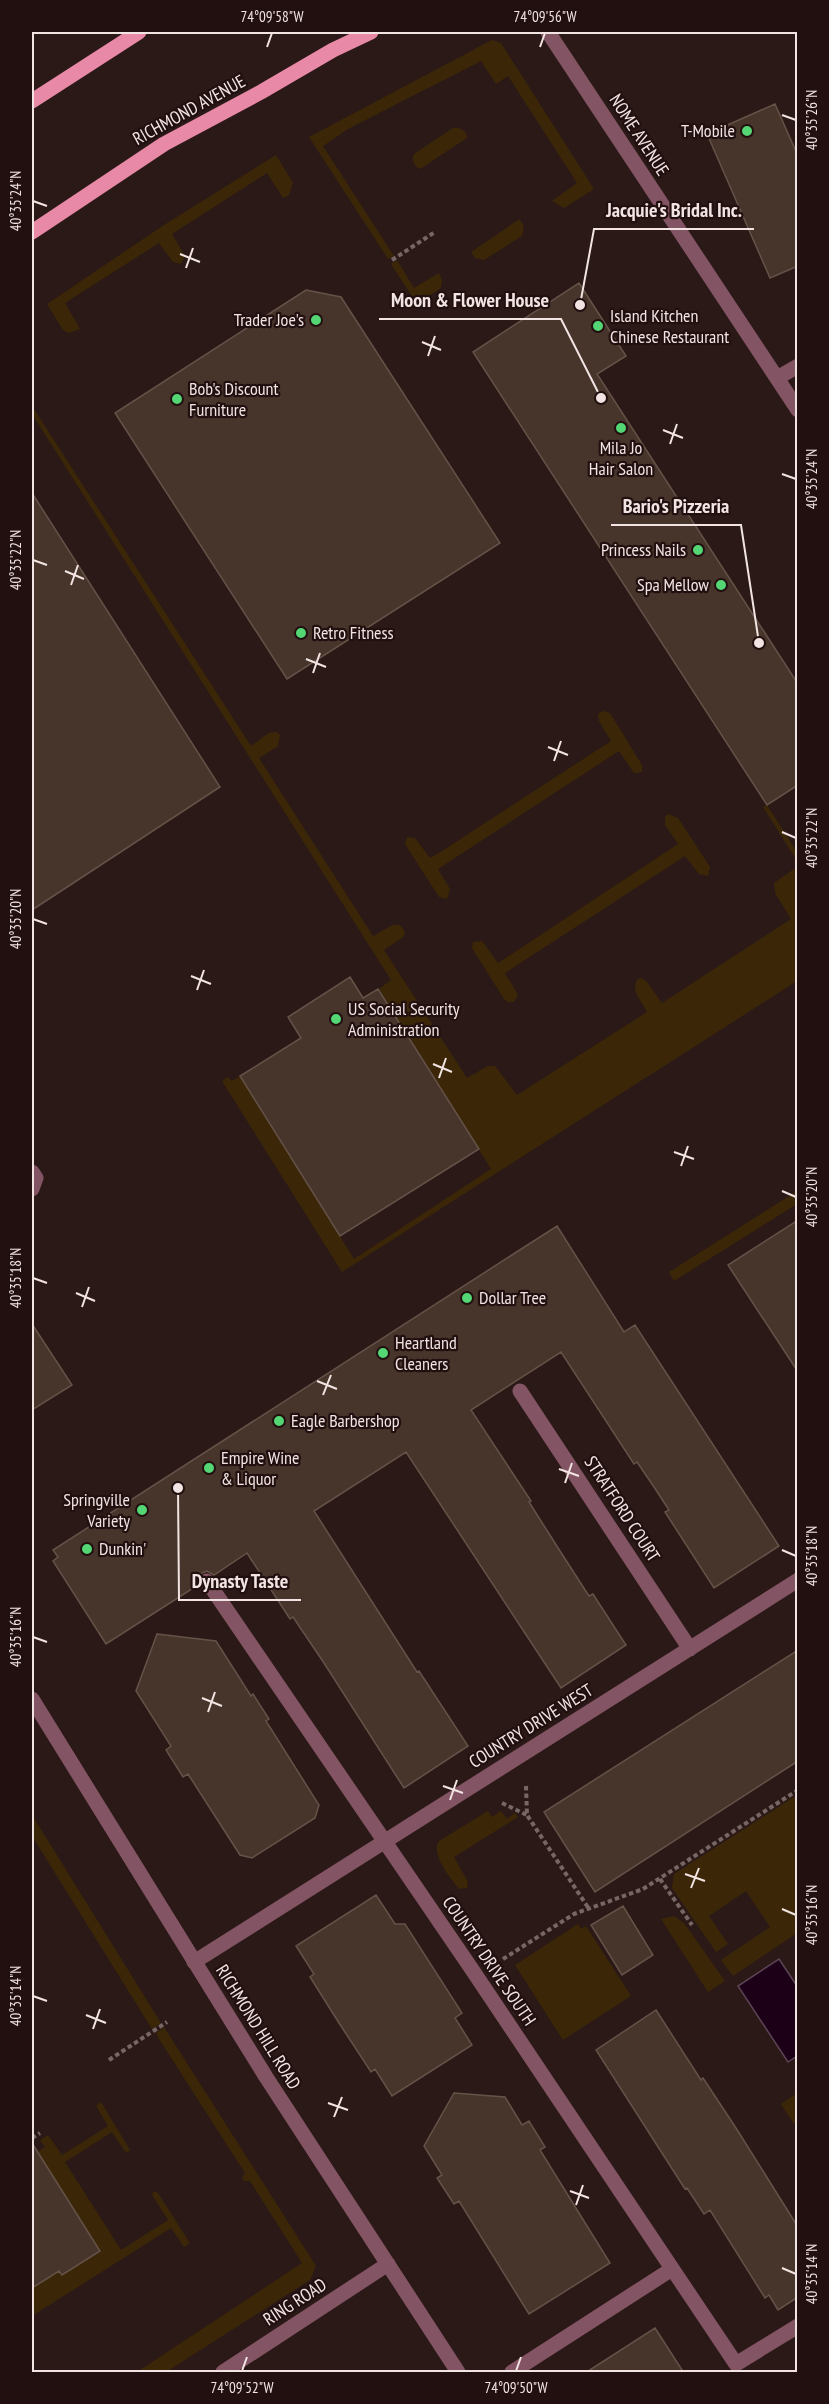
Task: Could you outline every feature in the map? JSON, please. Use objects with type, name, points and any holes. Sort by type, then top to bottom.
[{"type":"main road","points":[[32,101],[139,32]]},
{"type":"main road","name":"RICHMOND AVENUE","points":[[32,232],[164,144],[333,50],[371,32]]},
{"type":"street","name":"NOME AVENUE","points":[[548,32],[798,410]]},
{"type":"street","points":[[777,378],[798,366]]},
{"type":"street","points":[[32,1172],[36,1178],[32,1189]]},
{"type":"street","name":"STRATFORD COURT","points":[[520,1391],[690,1648]]},
{"type":"street","name":"COUNTRY DRIVE WEST","points":[[194,1962],[798,1580]]},
{"type":"street","name":"COUNTRY DRIVE SOUTH","points":[[207,1581],[386,1842],[736,2364],[798,2326]]},
{"type":"street","name":"RICHMOND HILL ROAD","points":[[32,1700],[194,1962],[458,2373]]},
{"type":"street","name":"RING ROAD","points":[[223,2373],[388,2264]]},
{"type":"street","points":[[512,2373],[672,2269]]},
{"type":"path","points":[[392,260],[435,232]]},
{"type":"path","points":[[526,1786],[527,1815]]},
{"type":"path","points":[[503,1959],[574,1914],[644,1889],[798,1790]]},
{"type":"path","points":[[502,1803],[527,1815],[590,1909]]},
{"type":"path","points":[[660,1879],[693,1925]]},
{"type":"path","points":[[109,2060],[167,2022]]},
{"type":"path","points":[[32,2138],[40,2133]]},
{"type":"shaded area","points":[[492,40],[501,43],[594,189],[564,208],[552,201],[577,183],[508,76],[496,84],[481,61],[348,129],[323,146],[394,256],[388,259],[309,137]]},
{"type":"shaded area","points":[[453,128],[463,130],[467,138],[420,169],[416,166],[413,161],[414,154]]},
{"type":"shaded area","points":[[276,155],[293,183],[289,195],[283,198],[267,173],[172,234],[185,256],[181,264],[173,262],[159,243],[65,303],[80,329],[69,333],[63,330],[47,304],[164,225]]},
{"type":"shaded area","points":[[518,220],[524,226],[522,236],[484,260],[475,258],[471,252]]},
{"type":"shaded area","points":[[397,260],[414,288],[439,273],[442,280],[441,288],[417,304],[391,264]]},
{"type":"shaded area","points":[[32,406],[251,746],[269,733],[277,732],[280,735],[278,746],[259,758],[373,936],[391,926],[399,925],[403,928],[405,933],[403,937],[384,950],[467,1078],[488,1066],[495,1066],[517,1095],[647,1012],[637,996],[635,987],[638,979],[642,978],[647,982],[662,1003],[791,919],[775,893],[774,883],[797,867],[797,981],[342,1272],[222,1081],[228,1077],[232,1081],[240,1076],[354,1259],[491,1169],[379,989],[391,980],[32,414]]},
{"type":"shaded area","points":[[603,711],[610,713],[642,765],[642,772],[634,773],[619,751],[438,869],[450,889],[447,899],[439,897],[405,844],[407,837],[415,838],[430,858],[442,851],[611,741],[599,721],[598,714]]},
{"type":"shaded area","points":[[767,805],[797,852],[797,861],[763,807]]},
{"type":"shaded area","points":[[668,814],[678,818],[710,867],[708,876],[699,874],[685,856],[505,973],[518,995],[514,1002],[504,999],[472,948],[473,942],[482,941],[498,963],[678,844],[665,825],[665,817]]},
{"type":"shaded area","points":[[797,1191],[797,1204],[674,1281],[669,1272]]},
{"type":"shaded area","points":[[797,1795],[797,1933],[733,1976],[721,1960],[770,1927],[746,1891],[709,1916],[728,1944],[716,1952],[672,1888],[674,1874]]},
{"type":"shaded area","points":[[488,1811],[492,1817],[501,1811],[507,1819],[515,1813],[518,1817],[454,1857],[468,1882],[467,1888],[459,1889],[439,1859],[437,1846],[439,1841]]},
{"type":"shaded area","points":[[32,1815],[161,2023],[152,2029],[32,1836]]},
{"type":"shaded area","points":[[674,1916],[684,1923],[725,1981],[708,1992],[661,1919]]},
{"type":"shaded area","points":[[578,1924],[581,1929],[586,1926],[631,1996],[563,2040],[515,1965]]},
{"type":"shaded area","points":[[779,1959],[797,1986],[797,2056],[788,2062],[738,1986]]},
{"type":"shaded area","points":[[164,2027],[316,2266],[310,2280],[166,2372],[137,2372],[302,2263],[250,2181],[244,2181],[242,2178],[245,2173],[159,2039],[156,2033]]},
{"type":"shaded area","points":[[797,2093],[797,2122],[794,2124],[781,2104]]},
{"type":"shaded area","points":[[101,2102],[130,2150],[126,2153],[112,2132],[65,2162],[121,2250],[168,2220],[152,2195],[154,2191],[158,2193],[190,2243],[184,2247],[171,2228],[32,2316],[32,2288],[59,2271],[63,2275],[100,2251],[37,2152],[45,2147],[40,2140],[48,2135],[62,2155],[108,2126],[96,2106]]},
{"type":"building","points":[[775,104],[798,156],[798,266],[770,278],[707,134]]},
{"type":"building","points":[[579,283],[626,356],[597,374],[798,684],[798,785],[767,805],[473,352]]},
{"type":"building","points":[[306,290],[341,297],[500,543],[287,679],[115,413]]},
{"type":"building","points":[[32,493],[220,787],[32,910]]},
{"type":"building","points":[[350,977],[363,998],[378,989],[479,1149],[340,1236],[240,1076],[301,1038],[288,1017]]},
{"type":"building","points":[[798,1220],[798,1372],[728,1265]]},
{"type":"building","points":[[557,1226],[624,1332],[635,1325],[779,1546],[714,1588],[665,1512],[669,1510],[637,1462],[634,1464],[561,1352],[471,1410],[531,1501],[529,1502],[589,1596],[593,1594],[626,1645],[561,1688],[406,1452],[314,1511],[417,1672],[419,1671],[468,1746],[404,1788],[324,1663],[293,1617],[290,1619],[247,1553],[214,1575],[207,1571],[202,1573],[198,1577],[198,1585],[106,1644],[53,1561],[58,1557],[53,1550]]},
{"type":"building","points":[[32,1324],[72,1385],[32,1410]]},
{"type":"building","points":[[157,1634],[216,1641],[251,1696],[253,1694],[269,1719],[266,1721],[319,1805],[315,1818],[252,1858],[240,1855],[188,1774],[183,1777],[166,1750],[171,1746],[136,1691]]},
{"type":"building","points":[[798,1650],[798,1761],[595,1892],[544,1812]]},
{"type":"building","points":[[376,1895],[395,1924],[405,1924],[462,2013],[455,2018],[472,2045],[392,2096],[375,2069],[371,2072],[339,2023],[310,1977],[314,1974],[296,1946]]},
{"type":"building","points":[[623,1906],[653,1955],[622,1975],[591,1925]]},
{"type":"building","points":[[656,2010],[701,2080],[703,2078],[736,2128],[798,2227],[798,2297],[778,2310],[769,2295],[765,2298],[710,2210],[704,2214],[687,2188],[685,2189],[596,2050]]},
{"type":"building","points":[[454,2093],[505,2097],[522,2125],[529,2121],[545,2147],[540,2150],[610,2263],[529,2314],[459,2201],[454,2204],[437,2178],[442,2175],[424,2146]]},
{"type":"building","points":[[32,2143],[100,2251],[62,2275],[59,2271],[32,2288]]},
{"type":"building","points":[[655,2328],[684,2373],[585,2373]]},
{"type":"place","name":"T-Mobile","points":[[747,131]]},
{"type":"place","name":"Jacquie's Bridal Inc.","points":[[580,305]]},
{"type":"place","name":"Trader Joe's","points":[[316,320]]},
{"type":"place","name":"Island Kitchen Chinese Restaurant","points":[[598,326]]},
{"type":"place","name":"Moon & Flower House","points":[[601,398]]},
{"type":"place","name":"Bob's Discount Furniture","points":[[177,399]]},
{"type":"place","name":"Mila Jo Hair Salon","points":[[621,428]]},
{"type":"place","name":"Princess Nails","points":[[698,550]]},
{"type":"place","name":"Spa Mellow","points":[[721,585]]},
{"type":"place","name":"Retro Fitness","points":[[301,633]]},
{"type":"place","name":"Bario's Pizzeria","points":[[759,643]]},
{"type":"place","name":"US Social Security Administration","points":[[336,1019]]},
{"type":"place","name":"Dollar Tree","points":[[467,1298]]},
{"type":"place","name":"Heartland Cleaners","points":[[383,1353]]},
{"type":"place","name":"Eagle Barbershop","points":[[279,1421]]},
{"type":"place","name":"Empire Wine & Liquor","points":[[209,1468]]},
{"type":"place","name":"Dynasty Taste","points":[[178,1488]]},
{"type":"place","name":"Springville Variety","points":[[142,1510]]},
{"type":"place","name":"Dunkin'","points":[[87,1549]]}]
